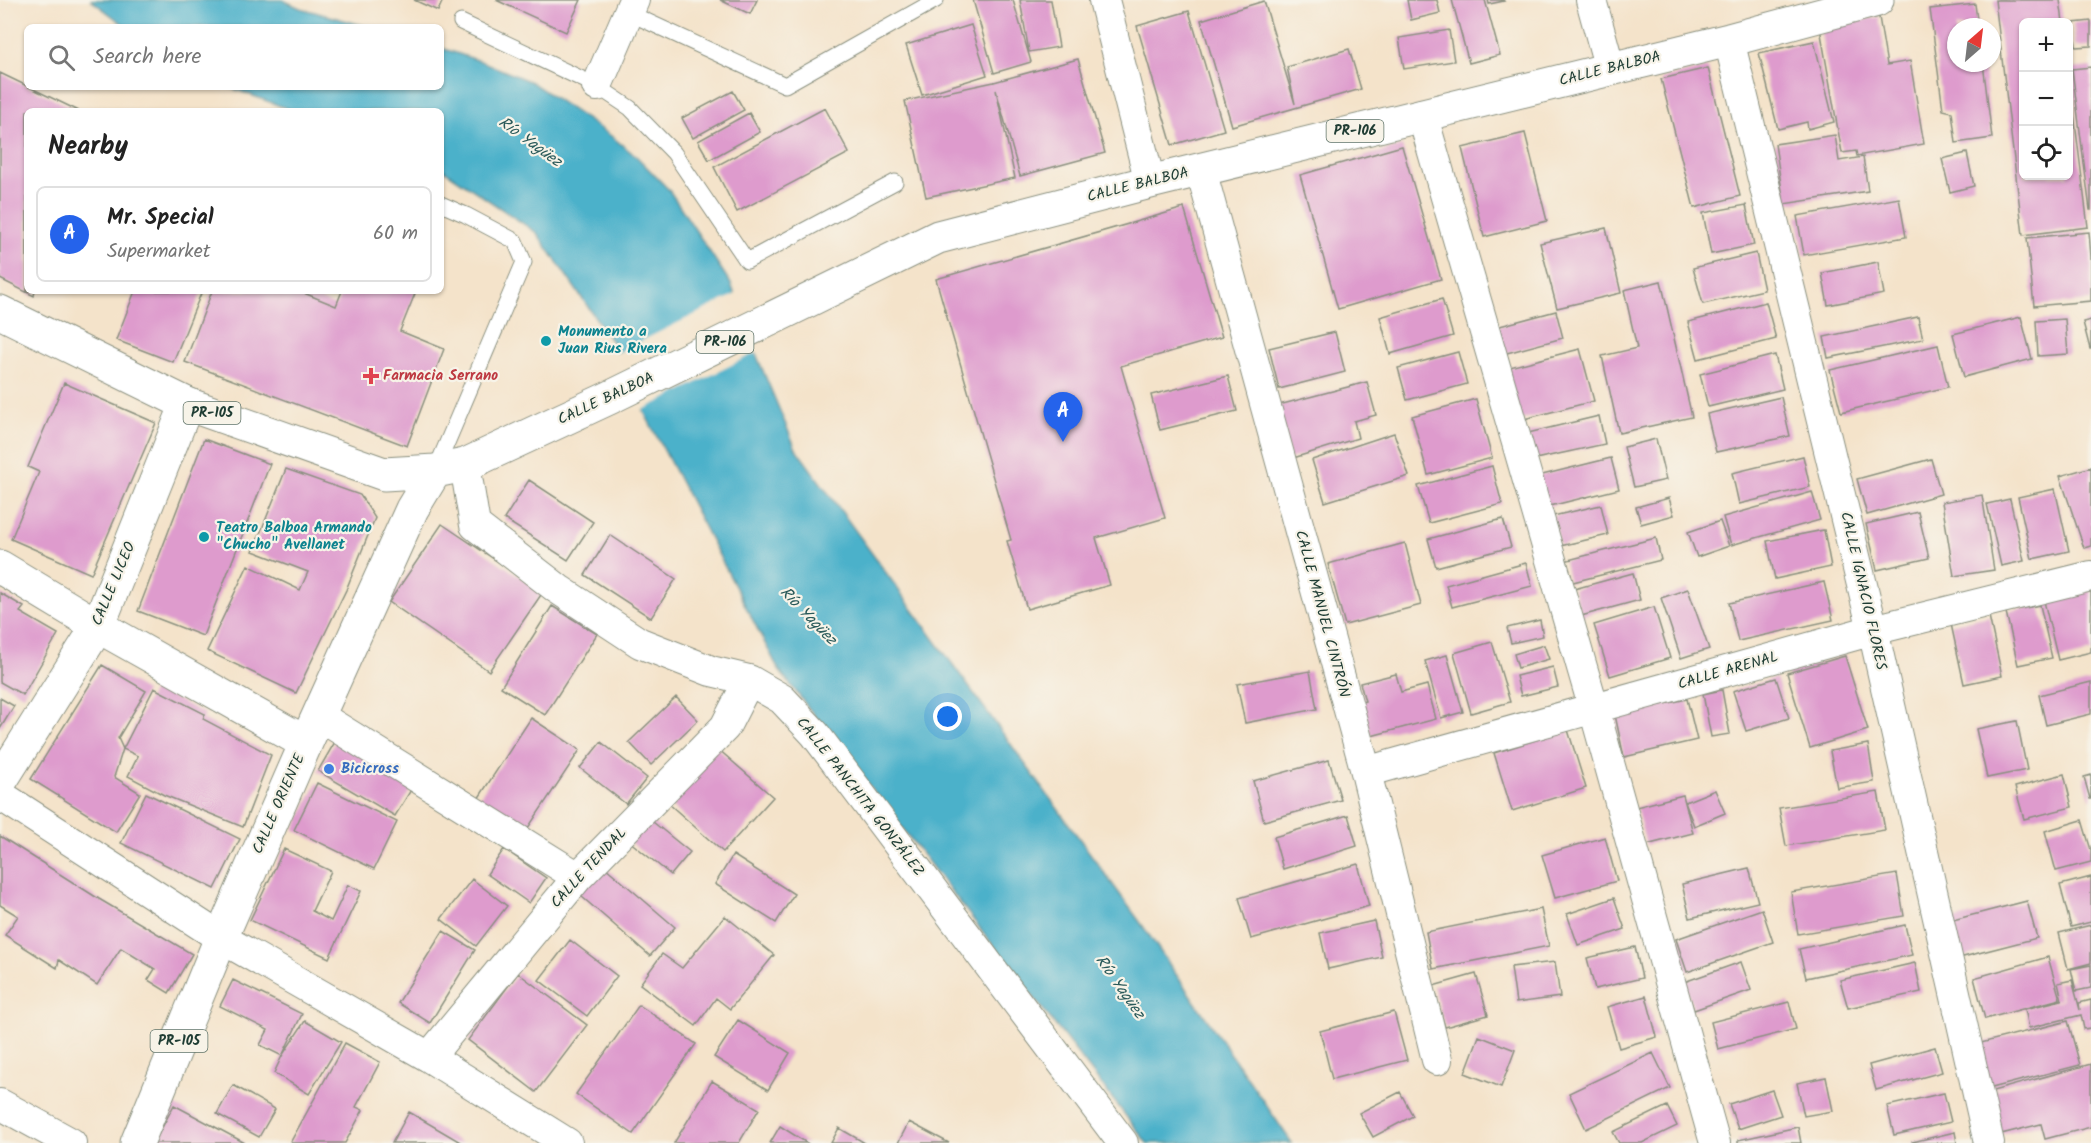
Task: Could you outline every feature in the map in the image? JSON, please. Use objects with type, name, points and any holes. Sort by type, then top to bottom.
[{"type":"main road","name":"CALLE BALBOA","points":[[450,468],[609,398],[842,286],[938,237],[1422,114],[1729,40],[1868,1]]},
{"type":"main road","name":"PR-105","points":[[0,312],[187,404],[384,474],[450,468]]},
{"type":"main road","name":"CALLE LICEO","points":[[0,782],[98,626],[187,404]]},
{"type":"main road","name":"CALLE ORIENTE","points":[[137,1143],[221,938],[412,509],[450,468]]},
{"type":"main road","points":[[0,567],[98,626],[313,730]]},
{"type":"street","points":[[1104,0],[1150,182]]},
{"type":"street","points":[[1592,0],[1610,69]]},
{"type":"street","points":[[597,86],[632,6]]},
{"type":"street","name":"CALLE IGNACIO FLORES","points":[[1729,40],[1873,630],[1989,1143]]},
{"type":"street","points":[[1422,114],[1594,709],[1715,1143]]},
{"type":"street","name":"CALLE MANUEL CINTRÓN","points":[[1201,170],[1366,772],[1437,1060]]},
{"type":"street","name":"CALLE PANCHITA GONZÁLEZ","points":[[450,468],[474,525],[558,589],[640,643],[711,671],[749,680],[782,699],[815,734],[1123,1143]]},
{"type":"street","name":"CALLE ARENAL","points":[[1366,772],[1873,630],[2091,576]]},
{"type":"street","name":"CALLE TENDAL","points":[[429,1057],[578,877],[725,727],[749,680]]},
{"type":"street","points":[[313,730],[578,877]]},
{"type":"street","points":[[0,795],[221,938],[429,1057],[567,1143]]},
{"type":"street","points":[[0,1104],[71,1143]]},
{"type":"lane","points":[[632,6],[784,85],[936,0]]},
{"type":"lane","points":[[462,22],[597,86],[630,108],[674,153],[747,261],[895,182]]},
{"type":"lane","points":[[444,206],[515,241],[524,262],[450,468]]},
{"type":"water","points":[[91,0],[283,0],[300,8],[358,24],[123,24]]},
{"type":"water","name":"Río Yagüez","points":[[444,49],[531,82],[611,136],[637,157],[669,190],[731,284],[756,354],[796,449],[1140,922],[1292,1143],[1147,1143],[779,670],[644,412],[613,343],[537,233],[444,170],[444,108],[286,108],[237,90],[444,90]]},
{"type":"pier","points":[[738,293],[759,351],[641,411],[615,354]]},
{"type":"building","points":[[414,0],[443,0],[438,11]]},
{"type":"building","points":[[496,0],[581,0],[566,32]]},
{"type":"building","points":[[720,0],[757,0],[750,14]]},
{"type":"building","points":[[973,0],[1013,0],[1031,62],[994,73]]},
{"type":"building","points":[[1020,0],[1051,0],[1059,47],[1029,52]]},
{"type":"building","points":[[1407,0],[1437,0],[1440,13],[1411,20]]},
{"type":"building","points":[[1452,0],[1485,0],[1500,55],[1469,63]]},
{"type":"building","points":[[1488,0],[1503,0],[1504,1],[1489,4]]},
{"type":"building","points":[[1995,0],[2060,0],[2062,18],[2019,18],[2019,180],[2073,180],[2073,106],[2088,227],[2023,235],[2001,50],[2001,18],[1997,18]]},
{"type":"building","points":[[1264,1],[1295,104],[1287,67],[1349,49],[1361,89],[1232,126],[1201,20]]},
{"type":"building","points":[[1975,4],[1977,18],[1947,18],[1947,72],[1984,72],[1992,138],[1956,143],[1952,112],[1943,110],[1930,9]]},
{"type":"building","points":[[1189,11],[1224,130],[1172,145],[1137,26]]},
{"type":"building","points":[[1879,17],[1887,65],[1910,61],[1924,144],[1857,156],[1856,151],[1842,153],[1820,28]]},
{"type":"building","points":[[2091,21],[2091,46],[2076,47],[2073,23]]},
{"type":"building","points":[[971,25],[987,75],[922,95],[906,45]]},
{"type":"building","points":[[1449,30],[1454,61],[1404,69],[1399,38]]},
{"type":"building","points":[[1814,41],[1834,122],[1808,129],[1807,122],[1778,129],[1759,53]]},
{"type":"building","points":[[1078,59],[1105,153],[1020,176],[996,90],[1015,178],[926,197],[905,101],[994,82]]},
{"type":"building","points":[[2091,67],[2091,210],[2073,77],[2073,69]]},
{"type":"building","points":[[1708,68],[1740,196],[1694,208],[1661,79]]},
{"type":"building","points":[[0,73],[24,85],[24,90],[35,90],[73,108],[24,108],[24,291],[0,279]]},
{"type":"building","points":[[733,91],[744,110],[693,138],[682,118]]},
{"type":"building","points":[[825,108],[849,153],[737,212],[714,167]]},
{"type":"building","points":[[749,113],[760,132],[709,160],[698,141]]},
{"type":"building","points":[[1525,133],[1547,221],[1484,237],[1462,148]]},
{"type":"building","points":[[1835,135],[1839,161],[1863,157],[1868,191],[1784,204],[1775,144]]},
{"type":"building","points":[[1402,146],[1441,279],[1338,309],[1300,175]]},
{"type":"building","points":[[1967,153],[1974,186],[1950,192],[1942,159]]},
{"type":"building","points":[[1899,198],[1906,237],[1804,255],[1797,216]]},
{"type":"building","points":[[1746,205],[1754,245],[1711,254],[1703,213]]},
{"type":"building","points":[[1184,208],[1222,337],[1121,366],[1165,518],[1096,538],[1110,585],[1027,609],[1007,541],[1011,540],[936,279]]},
{"type":"building","points":[[1606,228],[1621,293],[1557,308],[1540,243]]},
{"type":"building","points":[[2089,232],[2091,301],[2034,306],[2027,238]]},
{"type":"building","points":[[1756,253],[1764,290],[1703,304],[1693,268]]},
{"type":"building","points":[[1878,262],[1884,294],[1828,305],[1822,273]]},
{"type":"building","points":[[1661,281],[1692,417],[1619,433],[1602,356],[1637,348],[1624,290]]},
{"type":"building","points":[[134,294],[201,294],[173,362],[116,340]]},
{"type":"building","points":[[211,294],[306,294],[336,306],[341,294],[415,294],[400,331],[444,349],[407,446],[185,362]]},
{"type":"building","points":[[1442,299],[1453,336],[1390,354],[1380,317]]},
{"type":"building","points":[[1766,302],[1776,339],[1698,359],[1688,322]]},
{"type":"building","points":[[1556,311],[1563,338],[1503,354],[1496,327]]},
{"type":"building","points":[[1918,317],[1923,339],[1828,358],[1824,337]]},
{"type":"building","points":[[2021,317],[2032,359],[1964,377],[1953,334]]},
{"type":"building","points":[[2065,319],[2068,354],[2038,356],[2036,321]]},
{"type":"building","points":[[2091,320],[2091,349],[2090,349],[2083,322]]},
{"type":"building","points":[[1335,332],[1345,372],[1279,389],[1269,348]]},
{"type":"building","points":[[1938,345],[1948,387],[1841,412],[1830,370]]},
{"type":"building","points":[[1580,349],[1594,401],[1520,420],[1506,368]]},
{"type":"building","points":[[1458,352],[1467,384],[1407,400],[1398,368]]},
{"type":"building","points":[[1775,355],[1783,389],[1708,407],[1700,374]]},
{"type":"building","points":[[1228,376],[1237,411],[1160,430],[1151,395]]},
{"type":"building","points":[[1367,382],[1376,415],[1354,421],[1358,438],[1290,459],[1275,406]]},
{"type":"building","points":[[64,383],[156,423],[91,574],[11,539],[39,472],[28,467]]},
{"type":"building","points":[[1781,397],[1790,436],[1716,452],[1707,414]]},
{"type":"building","points":[[1476,399],[1492,458],[1428,475],[1412,416]]},
{"type":"building","points":[[1599,416],[1605,444],[1535,459],[1528,433]]},
{"type":"building","points":[[1394,433],[1409,476],[1325,502],[1312,460]]},
{"type":"building","name":"Teatro Balboa Armando \"Chucho\" Avellanet","points":[[204,439],[270,464],[203,636],[138,611]]},
{"type":"building","points":[[1656,439],[1666,480],[1634,487],[1624,447]]},
{"type":"building","points":[[1803,456],[1810,487],[1739,504],[1732,473]]},
{"type":"building","points":[[1611,458],[1619,489],[1546,507],[1538,476]]},
{"type":"building","points":[[1931,459],[1941,494],[1867,515],[1857,479]]},
{"type":"building","points":[[1492,466],[1502,504],[1429,523],[1418,486]]},
{"type":"building","points":[[2091,467],[2091,546],[2084,548],[2060,476]]},
{"type":"building","points":[[286,469],[360,495],[375,518],[346,590],[296,693],[207,651],[248,565],[300,590],[308,572],[253,551]]},
{"type":"building","points":[[529,480],[593,522],[568,560],[504,519]]},
{"type":"building","points":[[2055,489],[2069,551],[2032,559],[2018,497]]},
{"type":"building","points":[[1812,492],[1820,520],[1731,545],[1723,517]]},
{"type":"building","points":[[1982,495],[1994,570],[1954,576],[1942,502]]},
{"type":"building","points":[[1669,498],[1674,515],[1641,524],[1636,507]]},
{"type":"building","points":[[2010,499],[2024,561],[2001,566],[1987,504]]},
{"type":"building","points":[[1601,505],[1608,535],[1560,546],[1553,516]]},
{"type":"building","points":[[1918,512],[1929,558],[1877,570],[1866,524]]},
{"type":"building","points":[[1503,519],[1511,547],[1436,567],[1428,539]]},
{"type":"building","points":[[1720,521],[1729,546],[1697,557],[1688,532]]},
{"type":"building","points":[[442,524],[543,592],[489,671],[389,602]]},
{"type":"building","points":[[1824,530],[1831,567],[1775,579],[1767,541]]},
{"type":"building","points":[[610,535],[676,579],[651,618],[585,575]]},
{"type":"building","points":[[1656,538],[1661,560],[1569,583],[1564,561]]},
{"type":"building","points":[[1405,543],[1421,605],[1345,625],[1328,564]]},
{"type":"building","points":[[1526,563],[1532,586],[1452,607],[1446,585]]},
{"type":"building","points":[[1633,573],[1640,600],[1581,616],[1574,589]]},
{"type":"building","points":[[1824,582],[1833,620],[1738,641],[1729,603]]},
{"type":"building","points":[[1688,589],[1709,649],[1681,658],[1661,598]]},
{"type":"building","points":[[2091,590],[2091,652],[2058,660],[2044,601]]},
{"type":"building","points":[[0,593],[24,607],[20,612],[58,634],[23,695],[0,682]]},
{"type":"building","points":[[2040,605],[2052,658],[2018,665],[2006,612]]},
{"type":"building","points":[[552,606],[597,634],[545,715],[501,687]]},
{"type":"building","points":[[1654,607],[1670,658],[1610,676],[1594,625]]},
{"type":"building","points":[[1989,616],[2002,676],[1964,684],[1951,624]]},
{"type":"building","points":[[1540,620],[1543,636],[1511,643],[1507,628]]},
{"type":"building","points":[[1492,642],[1510,702],[1471,713],[1454,653]]},
{"type":"building","points":[[1544,645],[1549,659],[1518,668],[1514,654]]},
{"type":"building","points":[[1447,655],[1463,712],[1441,718],[1425,661]]},
{"type":"building","points":[[1845,656],[1868,730],[1810,748],[1787,673]]},
{"type":"building","points":[[102,665],[146,691],[118,738],[123,749],[114,777],[140,793],[116,832],[31,779]]},
{"type":"building","points":[[1553,667],[1558,687],[1521,696],[1516,676]]},
{"type":"building","points":[[1310,671],[1317,709],[1245,723],[1237,684]]},
{"type":"building","points":[[1396,674],[1401,692],[1427,685],[1436,719],[1371,736],[1362,702],[1365,701],[1360,683]]},
{"type":"building","points":[[1776,678],[1789,718],[1746,731],[1733,691]]},
{"type":"building","points":[[2091,682],[2091,714],[2046,725],[2039,695]]},
{"type":"building","points":[[154,688],[205,714],[203,719],[271,755],[243,827],[164,795],[128,776],[138,756],[123,749]]},
{"type":"building","points":[[1722,690],[1730,734],[1711,737],[1703,694]]},
{"type":"building","points":[[676,697],[698,720],[651,765],[629,742]]},
{"type":"building","points":[[0,698],[14,706],[0,729]]},
{"type":"building","points":[[1687,699],[1697,740],[1624,757],[1615,715]]},
{"type":"building","points":[[531,718],[580,750],[526,831],[478,799]]},
{"type":"building","points":[[2017,721],[2027,770],[1987,778],[1976,729]]},
{"type":"building","points":[[1568,730],[1586,788],[1512,811],[1494,753]]},
{"type":"building","points":[[336,740],[414,785],[395,816],[318,771]]},
{"type":"building","points":[[601,742],[647,778],[626,804],[580,768]]},
{"type":"building","points":[[1868,744],[1874,782],[1837,788],[1830,751]]},
{"type":"building","points":[[717,748],[773,797],[723,852],[668,803]]},
{"type":"building","points":[[1329,760],[1341,800],[1264,821],[1253,781]]},
{"type":"building","points":[[2064,774],[2072,807],[2024,819],[2015,787]]},
{"type":"building","points":[[2091,775],[2091,799],[2090,799],[2084,777]]},
{"type":"building","points":[[317,783],[397,822],[374,869],[294,830]]},
{"type":"building","points":[[1715,790],[1725,813],[1694,826],[1685,802]]},
{"type":"building","points":[[1878,792],[1885,830],[1786,846],[1779,808]]},
{"type":"building","points":[[146,793],[240,839],[215,889],[121,843]]},
{"type":"building","points":[[1683,795],[1693,833],[1646,845],[1636,807]]},
{"type":"building","points":[[1348,815],[1357,846],[1283,869],[1274,837]]},
{"type":"building","points":[[648,818],[690,852],[671,875],[629,841]]},
{"type":"building","points":[[2082,820],[2091,850],[2091,862],[2056,871],[2045,831]]},
{"type":"building","points":[[0,836],[99,899],[192,954],[169,993],[148,980],[155,969],[121,948],[97,985],[59,960],[57,968],[5,935],[18,916],[0,905]]},
{"type":"building","points":[[1605,837],[1617,881],[1555,898],[1542,855]]},
{"type":"building","points":[[284,849],[331,871],[312,911],[331,921],[348,885],[361,891],[329,958],[250,920]]},
{"type":"building","points":[[504,849],[546,878],[529,903],[487,874]]},
{"type":"building","points":[[733,855],[794,894],[776,923],[715,884]]},
{"type":"building","points":[[598,861],[675,927],[650,956],[574,890]]},
{"type":"building","points":[[1358,864],[1369,906],[1251,939],[1239,898]]},
{"type":"building","points":[[1749,868],[1758,902],[1690,918],[1682,884]]},
{"type":"building","points":[[1897,874],[1904,916],[1798,934],[1791,892]]},
{"type":"building","points":[[2091,877],[2091,922],[2071,927],[2060,885]]},
{"type":"building","points":[[472,879],[507,906],[476,946],[441,919]]},
{"type":"building","points":[[1614,898],[1625,929],[1578,945],[1567,914]]},
{"type":"building","points":[[2027,901],[2037,938],[1959,958],[1949,921]]},
{"type":"building","points":[[1541,909],[1549,946],[1433,969],[1426,932]]},
{"type":"building","points":[[1762,909],[1773,942],[1687,972],[1676,939]]},
{"type":"building","points":[[725,916],[774,955],[730,1009],[716,998],[696,1026],[640,984],[662,954],[682,968]]},
{"type":"building","points":[[1374,921],[1382,957],[1328,969],[1320,933]]},
{"type":"building","points":[[1905,925],[1912,955],[1806,978],[1799,949]]},
{"type":"building","points":[[2091,925],[2091,963],[2068,969],[2059,933]]},
{"type":"building","points":[[443,931],[475,950],[430,1023],[398,1003]]},
{"type":"building","points":[[570,940],[617,976],[587,1016],[539,980]]},
{"type":"building","points":[[1635,947],[1642,978],[1595,989],[1587,958]]},
{"type":"building","points":[[2048,957],[2060,999],[1985,1019],[1974,978]]},
{"type":"building","points":[[1555,962],[1560,997],[1516,1003],[1511,967]]},
{"type":"building","points":[[1741,962],[1751,990],[1694,1010],[1684,982]]},
{"type":"building","points":[[1915,963],[1921,992],[1848,1008],[1840,980]]},
{"type":"building","points":[[2091,965],[2091,988],[2076,991],[2071,969]]},
{"type":"building","points":[[518,973],[587,1025],[536,1092],[468,1040]]},
{"type":"building","points":[[1476,974],[1488,1015],[1445,1027],[1433,986]]},
{"type":"building","points":[[233,980],[302,1014],[282,1056],[260,1045],[268,1030],[220,1006]]},
{"type":"building","points":[[2072,980],[2080,1010],[2079,1003],[2091,1000],[2091,1028],[2084,1029],[2081,1015],[2029,1028],[2025,1009],[2062,1000],[2058,983]]},
{"type":"building","points":[[1646,996],[1657,1037],[1619,1048],[1607,1007]]},
{"type":"building","points":[[1789,1002],[1796,1029],[1718,1049],[1711,1022]]},
{"type":"building","points":[[639,1005],[696,1044],[633,1134],[576,1094]]},
{"type":"building","points":[[1394,1012],[1407,1060],[1332,1079],[1320,1031]]},
{"type":"building","points":[[738,1020],[790,1053],[768,1090],[714,1057]]},
{"type":"building","points":[[305,1021],[341,1042],[309,1094],[274,1073],[282,1056]]},
{"type":"building","points":[[2068,1021],[2080,1065],[1988,1089],[1977,1044]]},
{"type":"building","points":[[1479,1036],[1515,1050],[1501,1087],[1465,1073]]},
{"type":"building","points":[[345,1043],[380,1062],[356,1107],[363,1110],[345,1143],[290,1143]]},
{"type":"building","points":[[1935,1047],[1942,1072],[1876,1090],[1869,1065]]},
{"type":"building","points":[[1653,1053],[1670,1088],[1586,1129],[1569,1093]]},
{"type":"building","points":[[2091,1064],[2091,1127],[2045,1139],[2041,1124],[2001,1134],[1989,1092]]},
{"type":"building","points":[[1826,1077],[1833,1111],[1804,1116],[1797,1083]]},
{"type":"building","points":[[712,1081],[759,1109],[739,1143],[674,1143]]},
{"type":"building","points":[[233,1085],[275,1109],[259,1137],[217,1114]]},
{"type":"building","points":[[1772,1090],[1781,1115],[1738,1129],[1729,1104]]},
{"type":"building","points":[[1400,1092],[1413,1116],[1373,1137],[1359,1113]]},
{"type":"building","points":[[1944,1093],[1951,1122],[1894,1135],[1887,1106]]},
{"type":"building","points":[[174,1105],[245,1143],[154,1143]]},
{"type":"building","points":[[1667,1106],[1677,1126],[1642,1143],[1619,1143],[1613,1132]]},
{"type":"building","points":[[409,1112],[462,1143],[392,1143]]},
{"type":"building","points":[[909,1122],[949,1143],[898,1143]]},
{"type":"building","points":[[780,1126],[807,1143],[770,1143]]},
{"type":"building","points":[[1798,1127],[1801,1143],[1738,1143],[1738,1140]]},
{"type":"building","points":[[839,1128],[865,1143],[831,1143]]},
{"type":"building","points":[[1955,1132],[1957,1143],[1912,1143],[1912,1142]]},
{"type":"place","name":"Monumento a Juan Rius Rivera","points":[[546,341]]},
{"type":"place","name":"Farmacia Serrano","points":[[371,376]]},
{"type":"place","name":"Mr. Special","points":[[1063,442]]},
{"type":"place","name":"Teatro Balboa Armando \"Chucho\" Avellanet","points":[[204,537]]},
{"type":"place","name":"Bicicross","points":[[329,769]]}]
